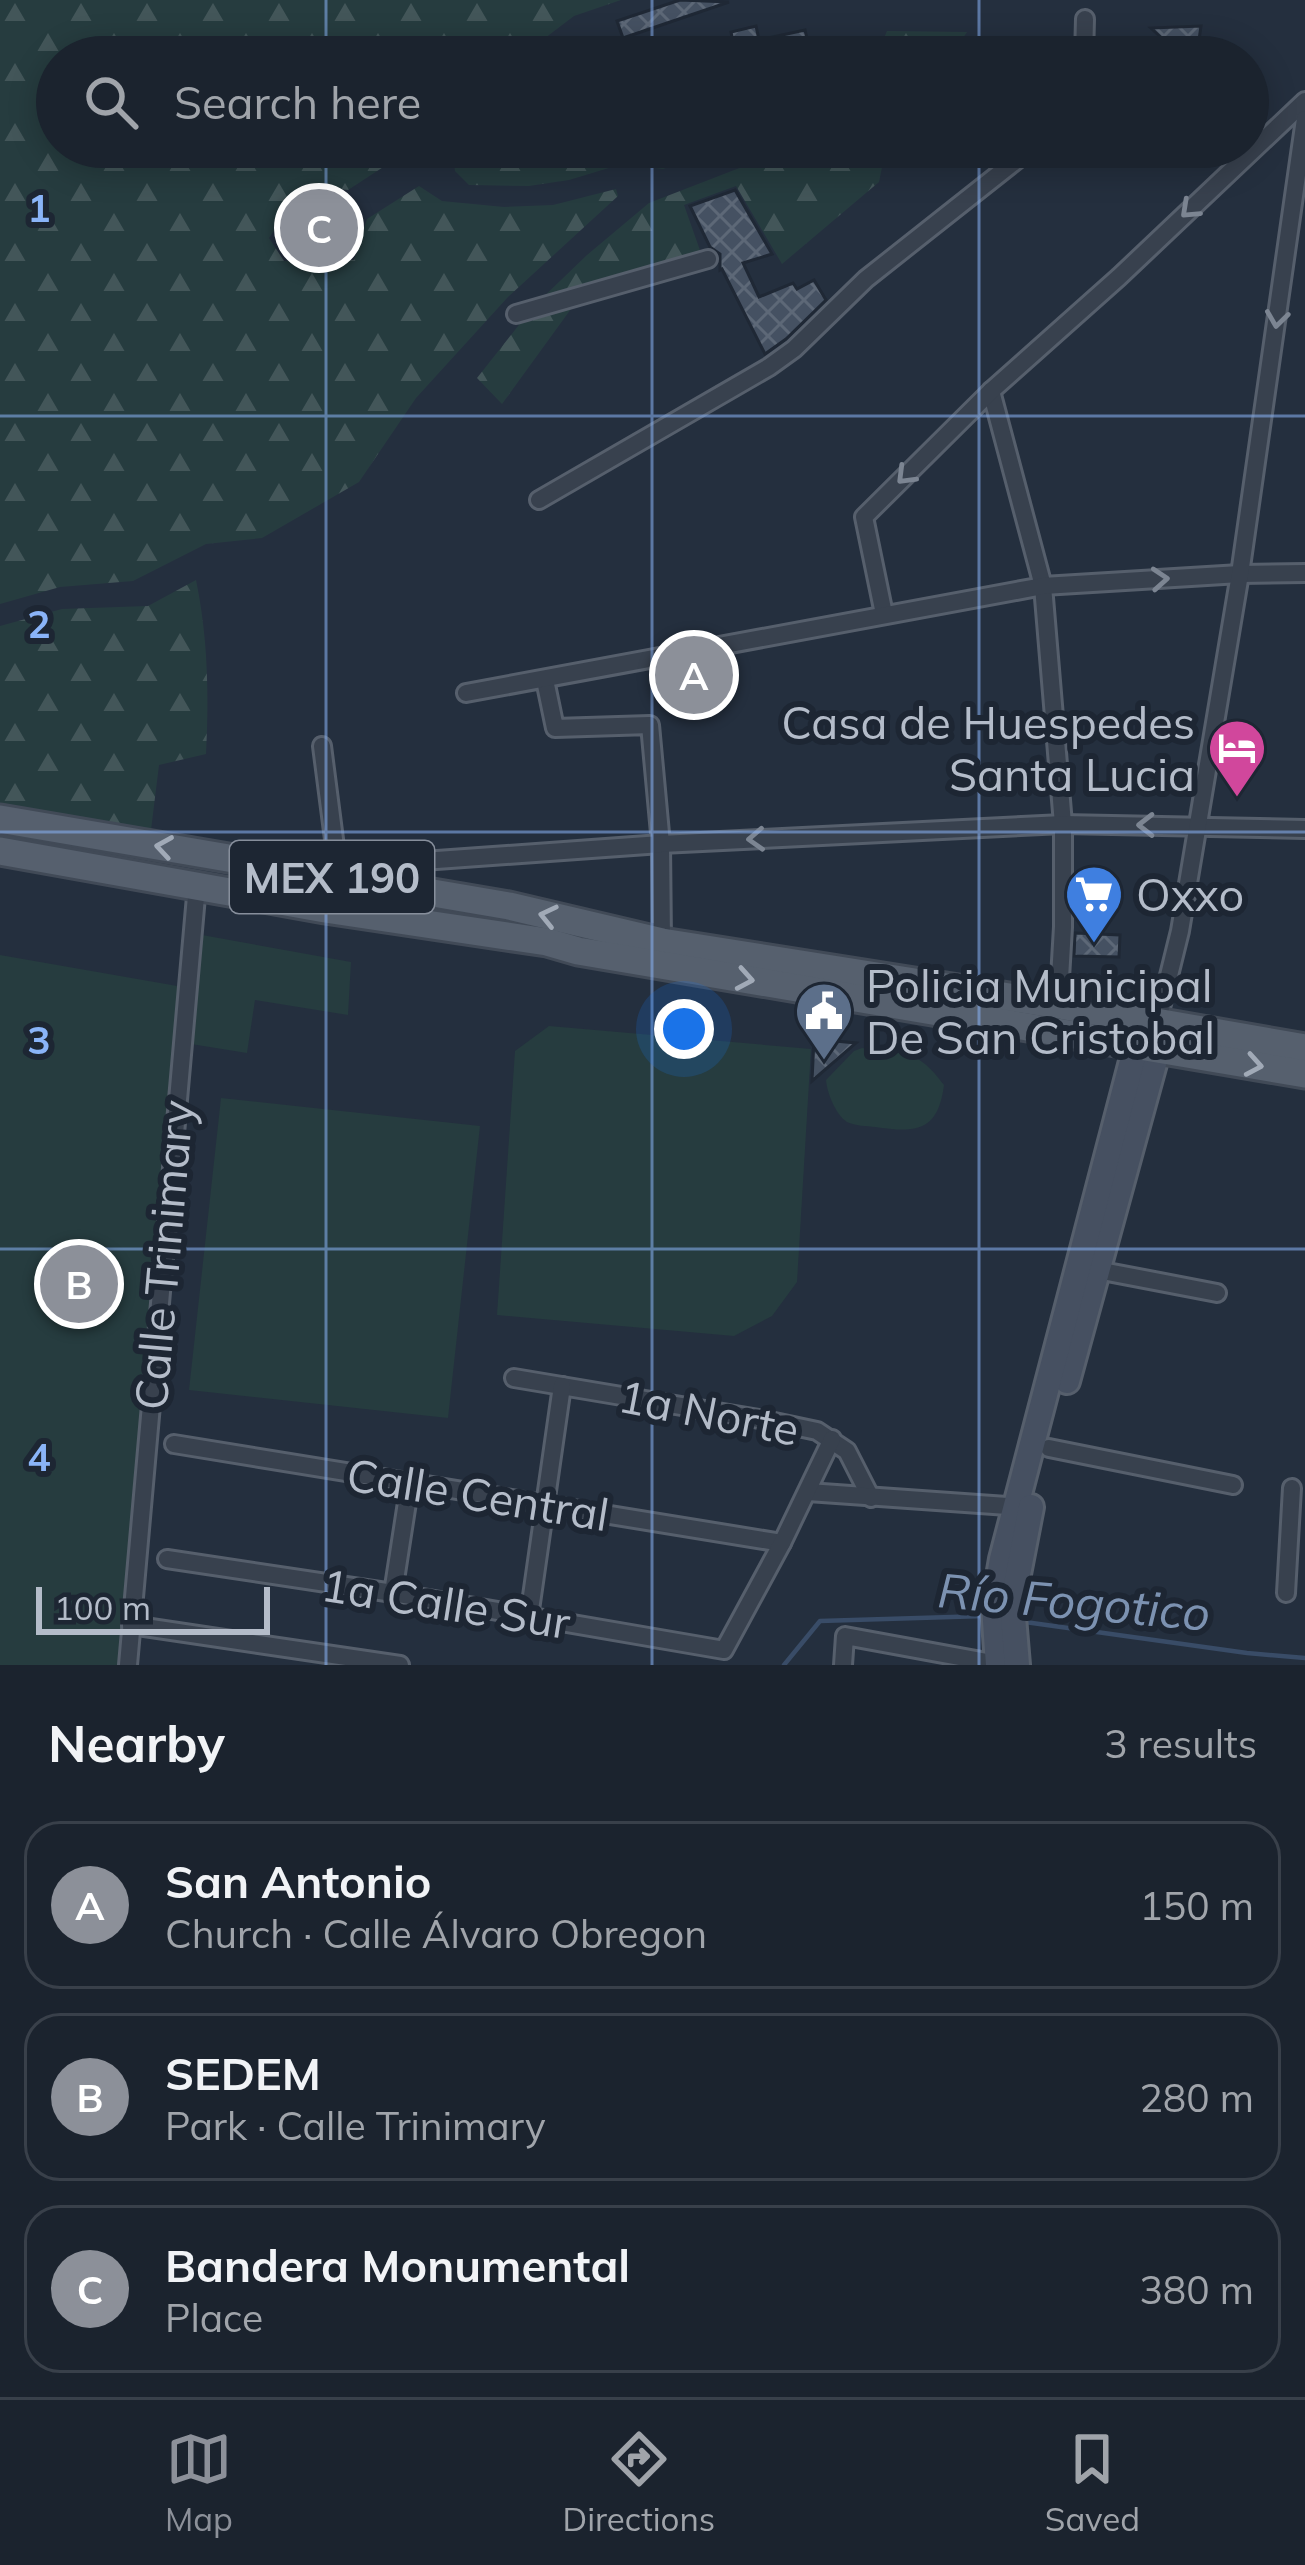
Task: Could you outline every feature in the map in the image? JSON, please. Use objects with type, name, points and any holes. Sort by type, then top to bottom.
[{"type":"main road","name":"MEX 190","points":[[0,819],[354,873],[662,942],[1056,1018],[1305,1074]]},
{"type":"main road","name":"MEX 190","points":[[0,851],[547,941],[578,950],[1056,1018]]},
{"type":"main road","name":"MEX 190","points":[[1150,1040],[1305,1048]]},
{"type":"main road","points":[[1023,1507],[1049,1448],[1097,1270],[1150,1040]]},
{"type":"main road","points":[[1010,1661],[1003,1606],[1040,1422],[1150,1040]]},
{"type":"street","points":[[1085,20],[1085,36]]},
{"type":"street","points":[[1269,135],[1305,101]]},
{"type":"street","points":[[1150,1040],[1180,932],[1240,574],[1305,119]]},
{"type":"street","points":[[539,500],[782,358],[866,279],[1006,168]]},
{"type":"street","points":[[884,614],[864,517],[991,391],[1234,168]]},
{"type":"street","points":[[515,314],[708,259]]},
{"type":"street","points":[[991,391],[1043,586],[1063,824],[1064,927],[1056,1018]]},
{"type":"street","points":[[466,693],[1043,586],[1305,572]]},
{"type":"street","points":[[545,680],[554,728],[650,725],[661,844],[662,942]]},
{"type":"street","points":[[322,746],[335,847],[354,873],[347,911]]},
{"type":"street","points":[[354,873],[661,844],[1063,824],[1305,829]]},
{"type":"street","name":"Calle Trinimary","points":[[128,1665],[196,885]]},
{"type":"street","points":[[1097,1270],[1217,1293]]},
{"type":"street","name":"1a Norte","points":[[514,1378],[817,1431],[847,1451],[871,1498]]},
{"type":"street","points":[[529,1617],[562,1386]]},
{"type":"street","points":[[782,1543],[832,1439]]},
{"type":"street","name":"Calle Central","points":[[174,1444],[782,1543]]},
{"type":"street","points":[[1049,1448],[1233,1485]]},
{"type":"street","points":[[393,1593],[410,1483]]},
{"type":"street","points":[[808,1492],[1023,1507]]},
{"type":"street","points":[[1286,1593],[1296,1496]]},
{"type":"street","name":"1a Calle Sur","points":[[167,1558],[724,1650],[782,1543]]},
{"type":"street","points":[[131,1625],[294,1656],[400,1665]]},
{"type":"street","points":[[843,1665],[845,1636],[1010,1661]]},
{"type":"green space","points":[[0,0],[621,0],[574,16],[548,36],[36,36],[36,168],[382,168],[348,190],[305,185],[269,238],[284,261],[354,260],[367,219],[419,186],[442,201],[504,207],[553,205],[616,189],[618,196],[508,297],[416,398],[359,482],[262,538],[206,544],[133,581],[60,587],[0,604]]},
{"type":"green space","points":[[887,31],[967,32],[964,36],[885,36]]},
{"type":"green space","points":[[609,168],[529,186],[469,185],[455,171]]},
{"type":"green space","points":[[740,168],[882,168],[879,182],[782,264],[736,186],[684,205],[702,256],[584,291],[502,404],[477,378],[534,306],[649,203]]},
{"type":"green space","points":[[196,580],[207,667],[206,754],[159,765],[149,846],[0,818],[0,626],[62,609],[148,606]]},
{"type":"green space","points":[[202,935],[351,962],[348,1015],[255,1000],[247,1053],[191,1044]]},
{"type":"green space","points":[[0,955],[183,987],[124,1665],[0,1665]]},
{"type":"green space","points":[[549,1026],[811,1049],[797,1282],[772,1316],[734,1336],[497,1315],[515,1051]]},
{"type":"green space","points":[[862,1048],[909,1055],[934,1073],[944,1085],[930,1121],[902,1130],[857,1125],[843,1118],[826,1080]]},
{"type":"green space","points":[[221,1098],[480,1126],[448,1418],[189,1390]]},
{"type":"building","points":[[680,0],[729,2],[629,36],[622,36],[617,21]]},
{"type":"building","points":[[756,26],[758,36],[732,36],[731,32]]},
{"type":"building","points":[[1201,26],[1200,36],[1160,36],[1151,28]]},
{"type":"building","points":[[735,190],[772,254],[743,263],[759,297],[814,280],[826,300],[765,354],[720,270],[720,254],[710,247],[690,206]]},
{"type":"building","points":[[730,658],[733,684],[657,692],[655,671]]},
{"type":"building","name":"Oxxo","points":[[1075,933],[1120,935],[1119,957],[1074,956]]},
{"type":"building","name":"Policia Municipal De San Cristobal","points":[[814,1039],[856,1043],[812,1081]]},
{"type":"waterway","name":"Río Fogotico","points":[[784,1665],[820,1621],[984,1616]]},
{"type":"waterway","name":"Río Fogotico","points":[[1025,1622],[1305,1658]]},
{"type":"place","name":"Bandera Monumental","points":[[319,228]]},
{"type":"place","name":"San Antonio","points":[[694,675]]},
{"type":"place","name":"Casa de Huespedes Santa Lucia","points":[[1237,799]]},
{"type":"place","name":"Oxxo","points":[[1094,945]]},
{"type":"place","name":"Policia Municipal De San Cristobal","points":[[824,1062]]},
{"type":"place","name":"SEDEM","points":[[79,1284]]}]
